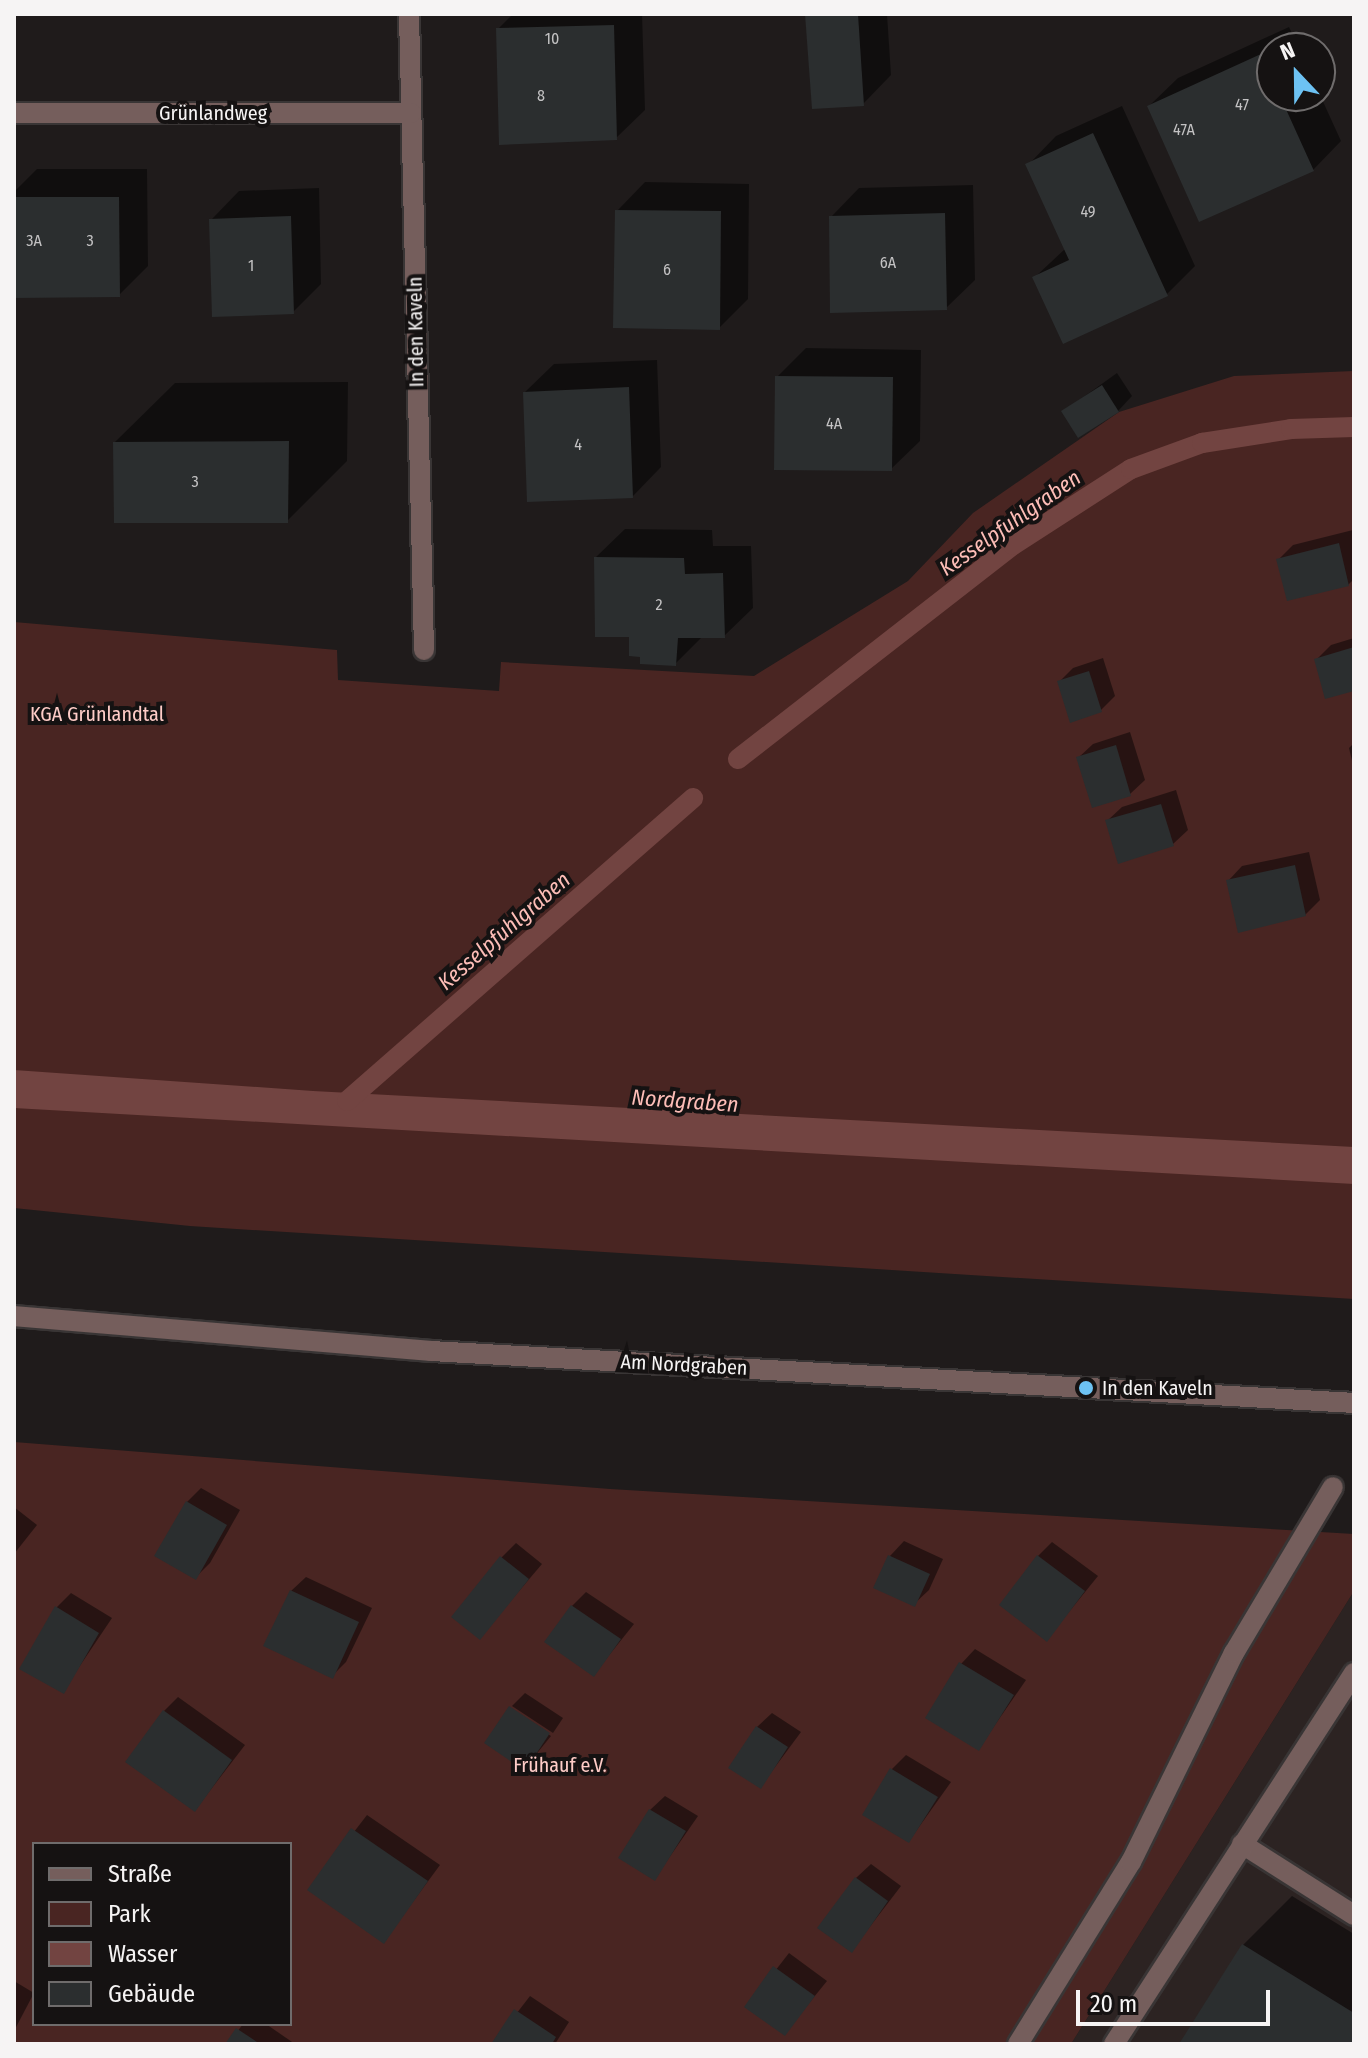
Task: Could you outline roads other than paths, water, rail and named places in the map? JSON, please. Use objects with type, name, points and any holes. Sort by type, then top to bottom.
[{"type":"street","name":"In den Kaveln","points":[[409,14],[424,650]]},
{"type":"street","name":"Grünlandweg","points":[[14,113],[411,113]]},
{"type":"street","name":"Am Nordgraben","points":[[14,1316],[431,1351],[1354,1403]]},
{"type":"street","points":[[1018,2044],[1131,1862],[1234,1653],[1333,1487]]},
{"type":"street","points":[[1114,2044],[1354,1673]]},
{"type":"street","points":[[1242,1844],[1354,1915]]},
{"type":"water","points":[[14,1070],[313,1091],[1354,1147],[1354,1184],[14,1108]]},
{"type":"waterway","name":"Kesselpfuhlgraben","points":[[738,759],[1013,545],[1131,469],[1202,443],[1291,429],[1354,427]]},
{"type":"waterway","name":"Kesselpfuhlgraben","points":[[347,1101],[693,798]]},
{"type":"place","name":"In den Kaveln","points":[[1086,1388]]},
{"type":"park label","name":"KGA Grünlandtal","points":[[97,714]]},
{"type":"park label","name":"Frühauf e.V.","points":[[560,1765]]},
{"type":"water label","name":"Nordgraben","points":[[685,1101]]}]
